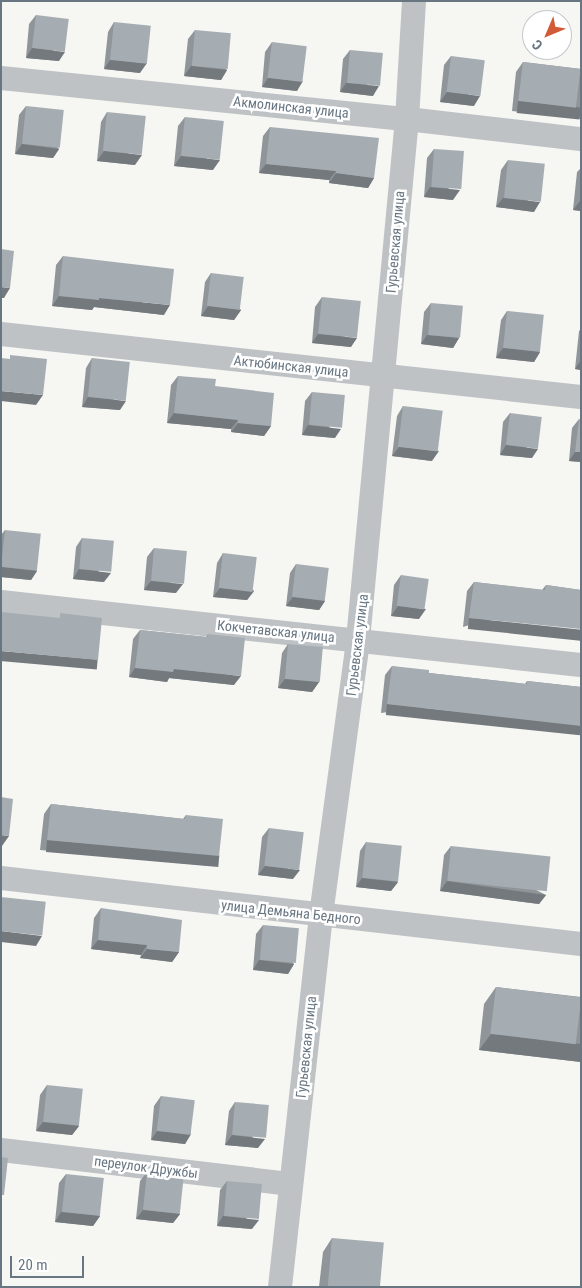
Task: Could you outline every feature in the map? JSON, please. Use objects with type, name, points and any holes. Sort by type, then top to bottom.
[{"type":"street","name":"Гурьевская улица","points":[[280,1287],[321,915],[358,640],[407,119],[414,1]]},
{"type":"street","name":"Акмолинская улица","points":[[1,78],[407,119],[581,139]]},
{"type":"street","name":"Актюбинская улица","points":[[1,334],[581,397]]},
{"type":"street","name":"Кокчетавская улица","points":[[1,602],[581,665]]},
{"type":"street","name":"улица Демьяна Бедного","points":[[1,878],[581,944]]},
{"type":"street","name":"переулок Дружбы","points":[[1,1150],[291,1184]]},
{"type":"building","points":[[36,15],[69,19],[65,52],[32,48]]},
{"type":"building","points":[[114,22],[151,26],[147,64],[110,60]]},
{"type":"building","points":[[195,30],[231,33],[228,69],[192,66]]},
{"type":"building","points":[[272,42],[307,46],[302,82],[268,78]]},
{"type":"building","points":[[350,50],[383,53],[380,86],[347,83]]},
{"type":"building","points":[[451,56],[485,60],[480,96],[447,92]]},
{"type":"building","points":[[523,62],[581,69],[576,108],[518,101]]},
{"type":"building","points":[[26,106],[64,110],[60,148],[22,144]]},
{"type":"building","points":[[107,112],[146,116],[142,155],[103,151]]},
{"type":"building","points":[[185,117],[224,121],[220,160],[181,156]]},
{"type":"building","points":[[270,127],[379,138],[374,178],[336,173],[336,171],[266,164]]},
{"type":"building","points":[[434,149],[464,151],[461,189],[431,187]]},
{"type":"building","points":[[508,160],[545,164],[541,202],[504,198]]},
{"type":"building","points":[[1,249],[14,251],[10,288],[1,287]]},
{"type":"building","points":[[63,256],[174,269],[170,305],[59,296]]},
{"type":"building","points":[[211,273],[244,277],[240,310],[207,306]]},
{"type":"building","points":[[322,297],[361,301],[357,338],[318,334]]},
{"type":"building","points":[[431,303],[463,306],[460,338],[428,335]]},
{"type":"building","points":[[507,311],[544,315],[540,352],[503,348]]},
{"type":"building","points":[[10,355],[47,359],[43,395],[1,391],[1,358],[10,359]]},
{"type":"building","points":[[92,358],[130,362],[126,401],[88,397]]},
{"type":"building","points":[[178,376],[216,379],[215,386],[274,393],[271,426],[238,423],[238,420],[174,413]]},
{"type":"building","points":[[312,392],[345,395],[342,428],[309,425]]},
{"type":"building","points":[[403,406],[443,411],[438,452],[398,447]]},
{"type":"building","points":[[510,413],[542,417],[538,449],[506,445]]},
{"type":"building","points":[[579,419],[581,419],[581,452],[575,452]]},
{"type":"building","points":[[5,530],[41,534],[37,571],[1,567]]},
{"type":"building","points":[[82,538],[114,541],[111,572],[79,569]]},
{"type":"building","points":[[154,548],[187,551],[184,584],[151,581]]},
{"type":"building","points":[[223,553],[257,557],[252,592],[219,588]]},
{"type":"building","points":[[296,564],[329,568],[325,601],[292,597]]},
{"type":"building","points":[[401,575],[429,579],[424,610],[397,606]]},
{"type":"building","points":[[474,582],[545,590],[546,585],[581,590],[581,629],[469,618]]},
{"type":"building","points":[[1,612],[60,618],[60,613],[102,618],[98,660],[1,651]]},
{"type":"building","points":[[140,630],[207,637],[208,634],[245,638],[241,676],[174,669],[173,672],[135,668]]},
{"type":"building","points":[[288,644],[323,647],[320,682],[285,679]]},
{"type":"building","points":[[392,666],[429,670],[429,673],[527,684],[527,681],[581,687],[581,726],[387,704]]},
{"type":"building","points":[[1,797],[13,799],[9,836],[1,835]]},
{"type":"building","points":[[51,804],[185,819],[186,815],[223,819],[219,856],[47,840]]},
{"type":"building","points":[[269,828],[304,832],[299,870],[264,866]]},
{"type":"building","points":[[366,842],[402,846],[398,882],[362,878]]},
{"type":"building","points":[[451,846],[550,856],[547,891],[447,881]]},
{"type":"building","points":[[1,897],[46,902],[42,936],[1,931]]},
{"type":"building","points":[[101,908],[182,920],[179,952],[147,949],[147,945],[98,940]]},
{"type":"building","points":[[263,925],[299,928],[296,963],[260,960]]},
{"type":"building","points":[[496,987],[581,997],[576,1044],[490,1034]]},
{"type":"building","points":[[47,1085],[83,1089],[79,1126],[43,1122]]},
{"type":"building","points":[[161,1096],[195,1100],[190,1135],[157,1131]]},
{"type":"building","points":[[235,1102],[269,1105],[266,1138],[232,1135]]},
{"type":"building","points":[[1,1157],[8,1158],[4,1195],[1,1195]]},
{"type":"building","points":[[147,1172],[184,1176],[180,1214],[143,1210]]},
{"type":"building","points":[[66,1174],[104,1178],[100,1216],[62,1212]]},
{"type":"building","points":[[227,1181],[262,1184],[259,1219],[224,1216]]},
{"type":"building","points":[[332,1238],[384,1243],[380,1287],[328,1287]]}]
